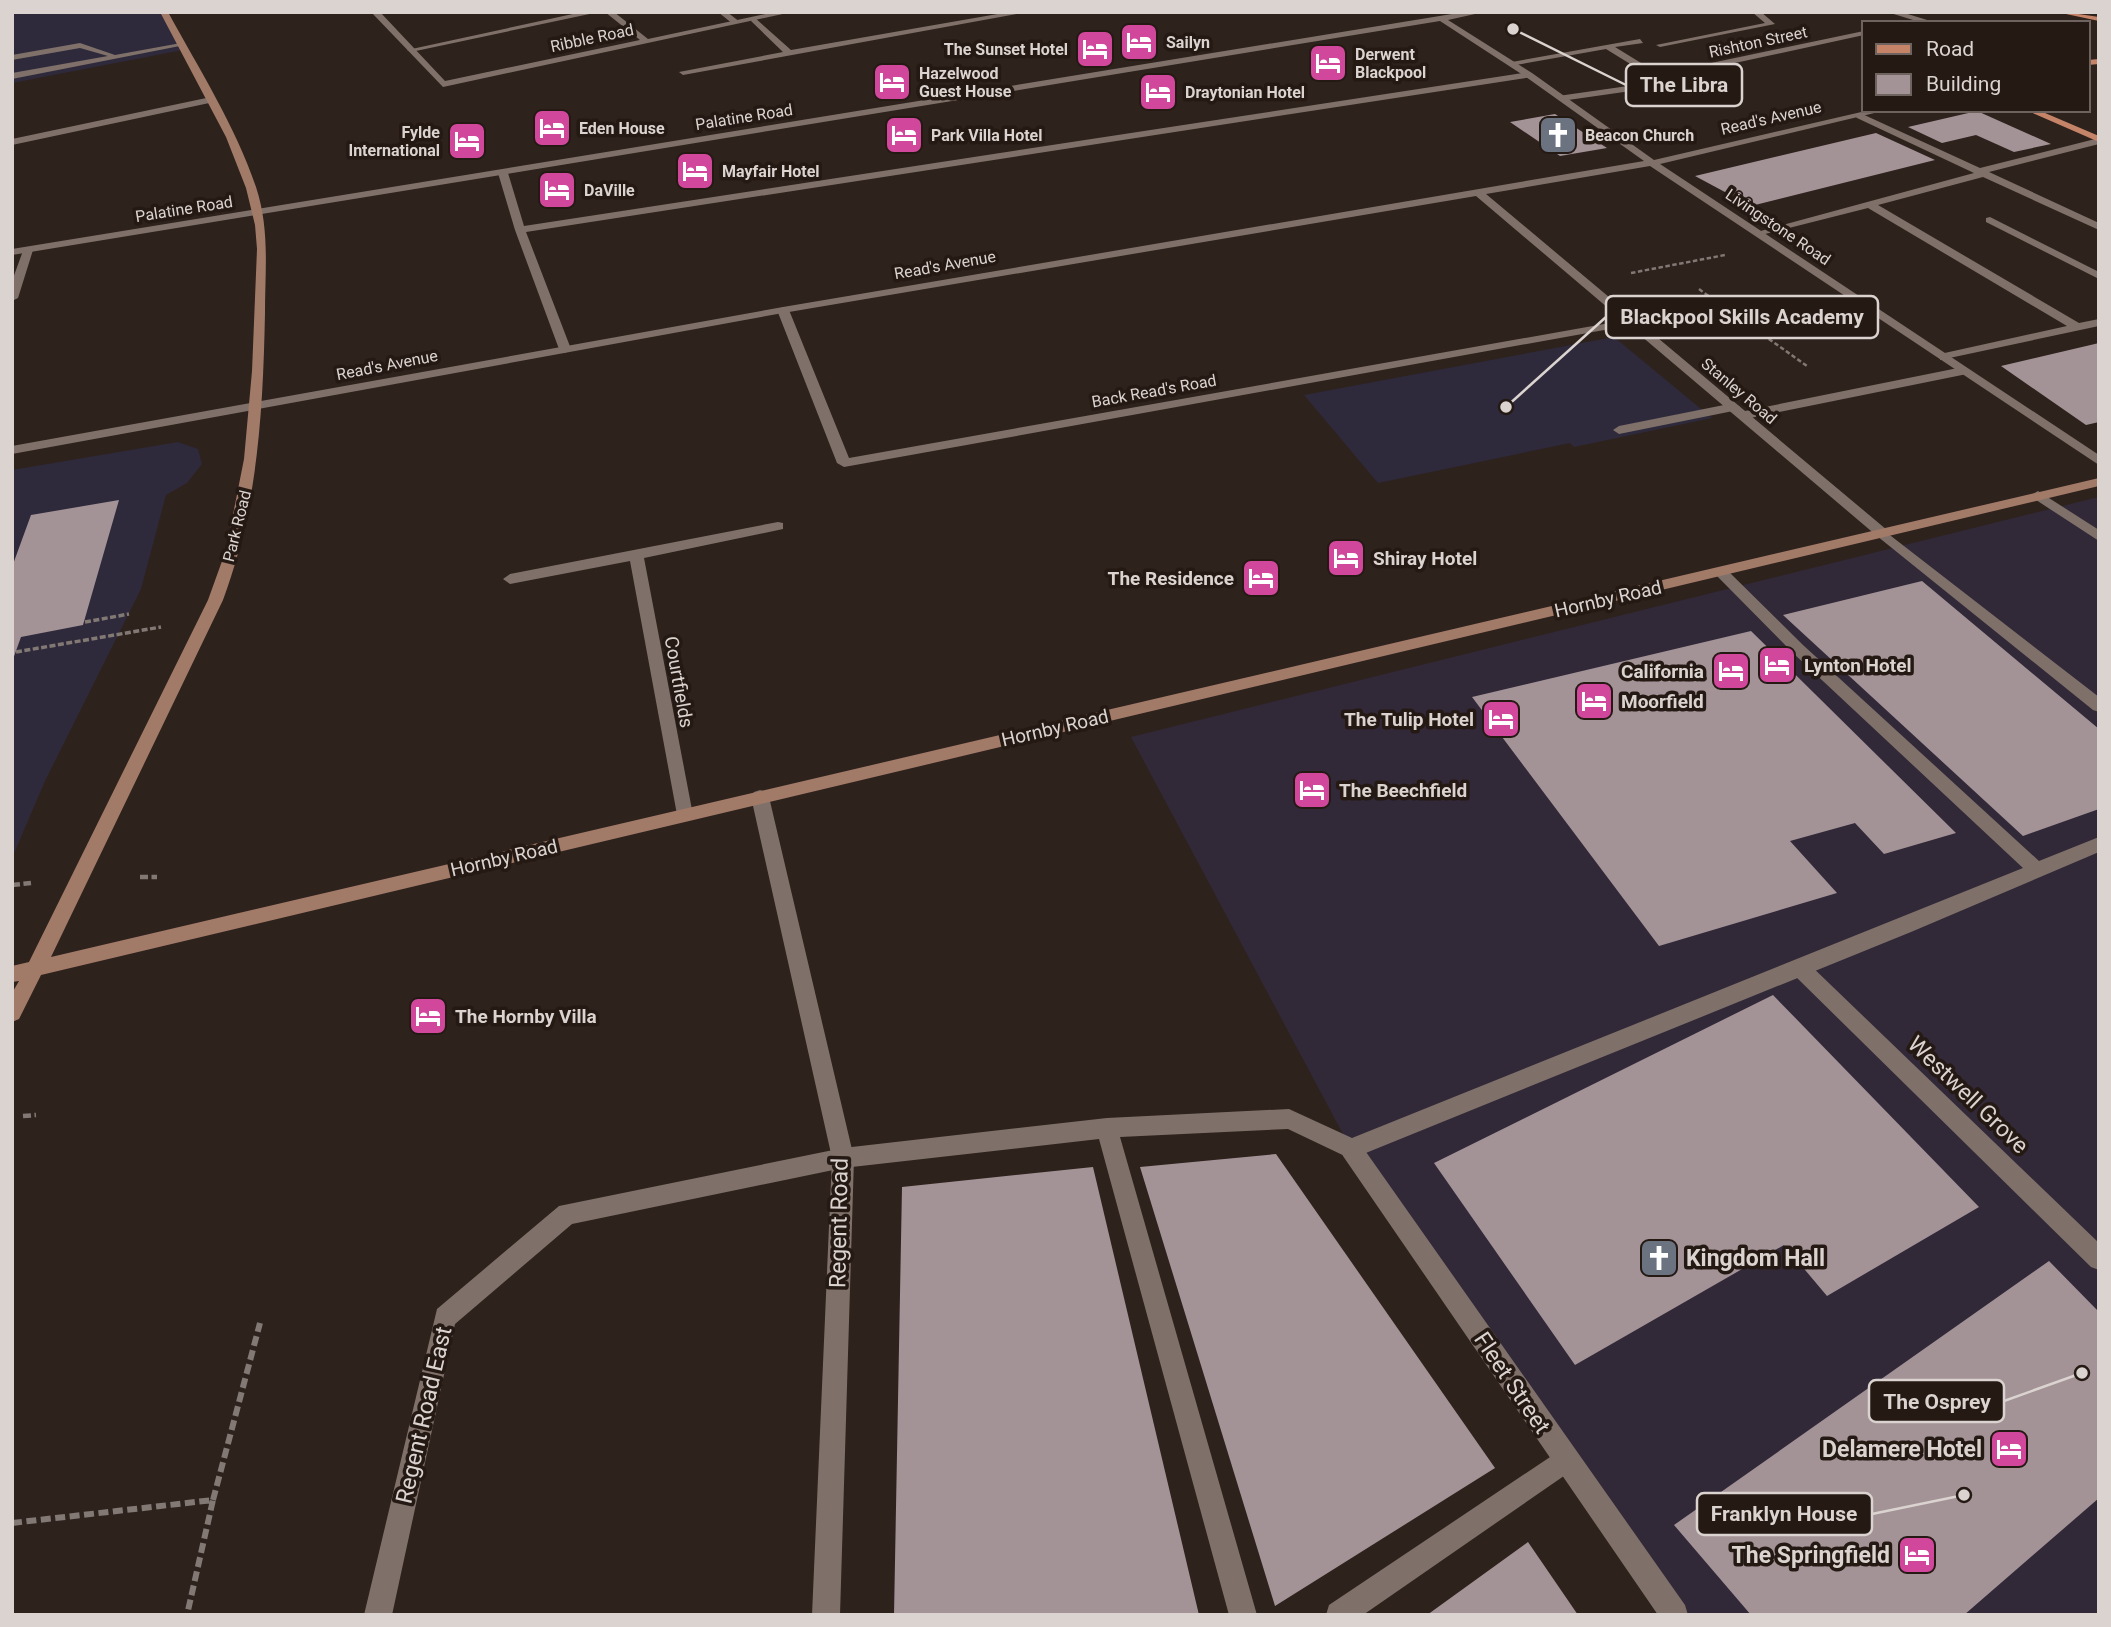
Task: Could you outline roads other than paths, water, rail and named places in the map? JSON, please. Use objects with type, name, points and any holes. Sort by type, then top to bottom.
[{"type":"main road","name":"Park Road","points":[[12,1013],[207,620],[233,549],[254,452],[259,306],[264,256],[259,214],[251,186],[211,100],[164,12]]},
{"type":"main road","points":[[2069,12],[2097,19]]},
{"type":"main road","points":[[2084,12],[2097,19]]},
{"type":"main road","points":[[2035,112],[2099,140]]},
{"type":"main road","name":"Hornby Road","points":[[12,974],[2099,482]]},
{"type":"street","points":[[375,12],[411,50],[595,12]]},
{"type":"street","points":[[609,12],[646,41]]},
{"type":"street","points":[[722,12],[736,22]]},
{"type":"street","name":"Ribble Road","points":[[411,50],[443,84],[788,12]]},
{"type":"street","points":[[683,72],[1024,12]]},
{"type":"street","name":"Palatine Road","points":[[12,252],[259,214],[1440,16],[1480,12]]},
{"type":"street","points":[[1660,45],[1771,24],[1756,12]]},
{"type":"street","points":[[1891,12],[1924,21]]},
{"type":"street","name":"Livingstone Road","points":[[1440,16],[1529,75],[1652,163],[2099,461]]},
{"type":"street","points":[[517,19],[525,26]]},
{"type":"street","points":[[754,19],[789,53]]},
{"type":"street","name":"Rishton Street","points":[[1561,98],[1652,85],[1658,77],[1862,33]]},
{"type":"street","points":[[1510,63],[1640,41]]},
{"type":"street","points":[[12,58],[80,45],[110,54],[127,55]]},
{"type":"street","points":[[12,76],[181,46]]},
{"type":"street","points":[[1607,46],[1658,77]]},
{"type":"street","points":[[520,230],[1529,75]]},
{"type":"street","points":[[12,142],[211,100]]},
{"type":"street","name":"Read's Avenue","points":[[12,450],[257,408],[783,310],[1652,163],[1875,112]]},
{"type":"street","points":[[1860,116],[2099,227]]},
{"type":"street","points":[[1761,234],[2099,140]]},
{"type":"street","points":[[503,173],[520,230],[565,349]]},
{"type":"street","name":"Stanley Road","points":[[1479,193],[1881,533],[2099,706]]},
{"type":"street","points":[[1870,205],[2077,327]]},
{"type":"street","points":[[1990,220],[2099,276]]},
{"type":"street","points":[[12,298],[28,250]]},
{"type":"street","name":"Back Read's Road","points":[[783,310],[844,463],[1632,322]]},
{"type":"street","points":[[1944,357],[2099,322]]},
{"type":"street","points":[[1619,430],[1847,395],[1963,371]]},
{"type":"street","points":[[2038,495],[2099,537]]},
{"type":"street","points":[[510,579],[778,526]]},
{"type":"street","name":"Courtfields","points":[[636,555],[684,815]]},
{"type":"street","points":[[1721,572],[1798,649],[2038,870]]},
{"type":"street","name":"Regent Road","points":[[760,797],[843,1158],[827,1615]]},
{"type":"street","points":[[1351,1149],[2099,844]]},
{"type":"street","name":"Westwell Grove","points":[[1800,968],[2099,1259]]},
{"type":"street","name":"Regent Road East","points":[[379,1615],[445,1317],[567,1214],[843,1158],[1107,1128],[1289,1119],[1351,1149]]},
{"type":"street","points":[[1107,1128],[1243,1615]]},
{"type":"street","name":"Fleet Street","points":[[1351,1149],[1675,1615]]},
{"type":"street","points":[[1339,1615],[1565,1460]]},
{"type":"place","name":"The Libra","points":[[1513,29]]},
{"type":"place","name":"Sailyn","points":[[1139,42]]},
{"type":"place","name":"The Sunset Hotel","points":[[1095,49]]},
{"type":"place","name":"Derwent Blackpool","points":[[1328,63]]},
{"type":"place","name":"Hazelwood Guest House","points":[[892,82]]},
{"type":"place","name":"Draytonian Hotel","points":[[1158,92]]},
{"type":"place","name":"Eden House","points":[[552,128]]},
{"type":"place","name":"Park Villa Hotel","points":[[904,135]]},
{"type":"place","name":"Beacon Church","points":[[1558,135]]},
{"type":"place","name":"Fylde International","points":[[467,141]]},
{"type":"place","name":"Mayfair Hotel","points":[[695,171]]},
{"type":"place","name":"DaVille","points":[[557,190]]},
{"type":"place","name":"Blackpool Skills Academy","points":[[1506,407]]},
{"type":"place","name":"Shiray Hotel","points":[[1346,558]]},
{"type":"place","name":"The Residence","points":[[1261,578]]},
{"type":"place","name":"Lynton Hotel","points":[[1777,665]]},
{"type":"place","name":"California","points":[[1731,671]]},
{"type":"place","name":"Moorfield","points":[[1594,701]]},
{"type":"place","name":"The Tulip Hotel","points":[[1501,719]]},
{"type":"place","name":"The Beechfield","points":[[1312,790]]},
{"type":"place","name":"The Hornby Villa","points":[[428,1016]]},
{"type":"place","name":"Kingdom Hall","points":[[1659,1258]]},
{"type":"place","name":"The Osprey","points":[[2082,1373]]},
{"type":"place","name":"Delamere Hotel","points":[[2009,1449]]},
{"type":"place","name":"Franklyn House","points":[[1964,1495]]},
{"type":"place","name":"The Springfield","points":[[1917,1555]]}]
